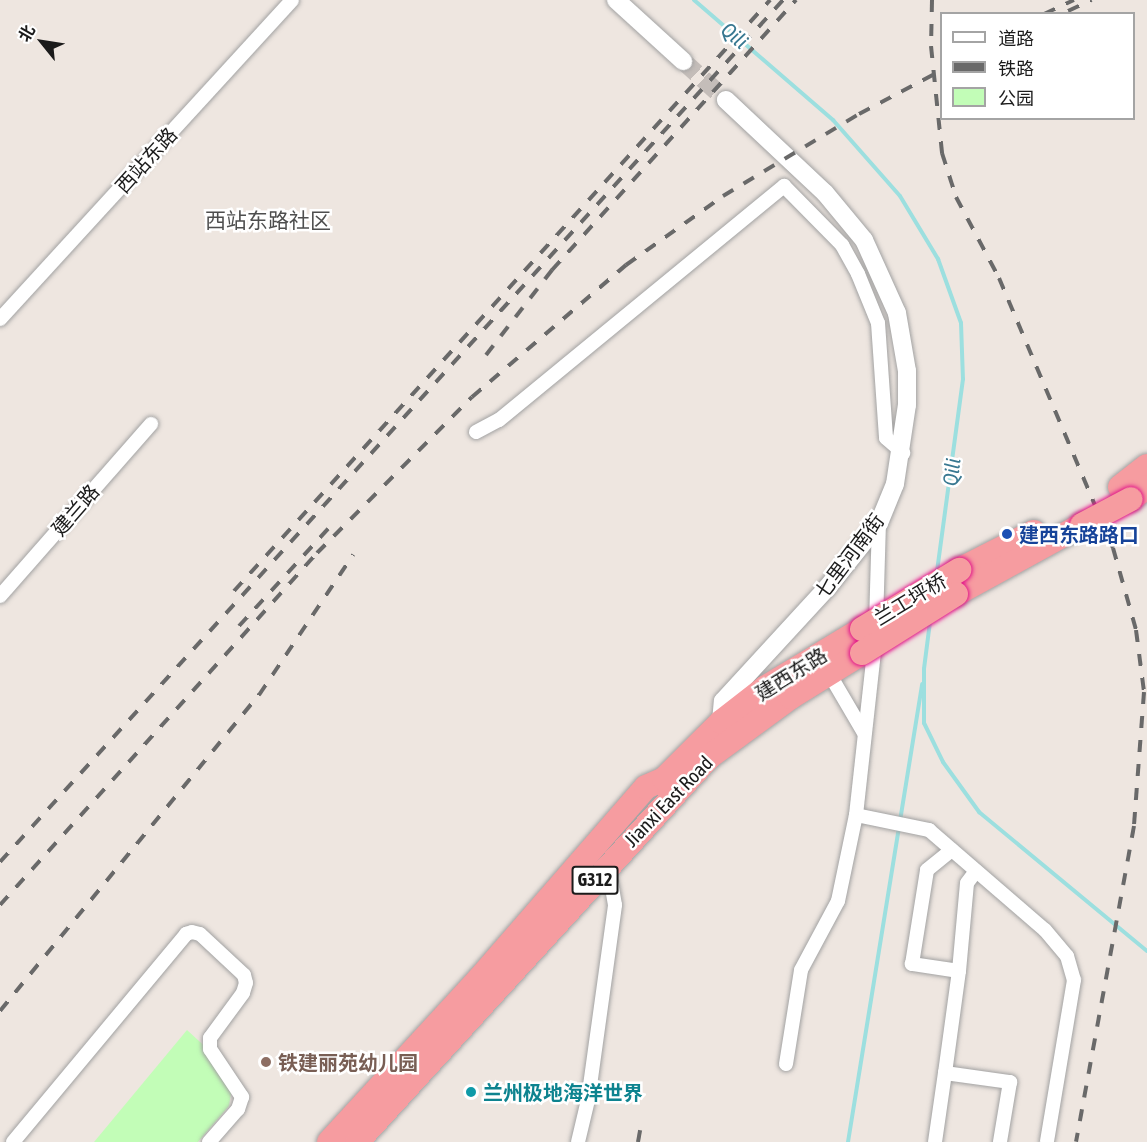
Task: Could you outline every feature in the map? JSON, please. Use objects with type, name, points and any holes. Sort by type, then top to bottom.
[{"type":"highway","name":"G312","points":[[957,582],[1140,486]]},
{"type":"highway","name":"兰工坪桥","points":[[862,628],[957,582]]},
{"type":"highway","name":"兰工坪桥","points":[[862,653],[957,582]]},
{"type":"highway","name":"建西东路","points":[[721,722],[766,687],[862,628]]},
{"type":"highway","name":"Jianxi East Road","points":[[366,1138],[608,866],[709,757],[782,704],[862,653]]},
{"type":"highway","name":"Jianxi East Road","points":[[329,1142],[479,980],[646,787],[663,779],[721,722]]},
{"type":"street","name":"西站东路","points":[[0,319],[292,0]]},
{"type":"street","points":[[616,0],[683,61]]},
{"type":"street","name":"七里河南街","points":[[721,722],[723,701],[827,588],[879,522],[896,484],[903,453],[907,405],[904,344],[878,264],[859,233],[825,193],[726,100]]},
{"type":"street","points":[[476,432],[499,420],[784,186],[842,245],[858,274],[878,323],[886,438],[903,453]]},
{"type":"street","name":"建兰路","points":[[0,596],[151,424]]},
{"type":"street","points":[[786,1064],[801,970],[838,901],[861,816],[864,733],[880,572],[879,522]]},
{"type":"street","points":[[830,675],[864,733]]},
{"type":"street","points":[[861,816],[921,828],[952,850],[1046,930],[1067,956],[1074,980],[1047,1142]]},
{"type":"street","points":[[952,850],[927,870],[912,964],[959,971]]},
{"type":"street","points":[[578,1142],[588,1100],[615,905],[608,866]]},
{"type":"street","points":[[935,1142],[959,971],[967,883],[976,870]]},
{"type":"street","points":[[13,1142],[186,934],[192,932],[200,934],[244,975],[246,983],[243,993],[210,1038],[210,1049],[242,1097],[238,1109],[209,1142]]},
{"type":"street","points":[[945,1073],[1010,1082],[1000,1142]]},
{"type":"green space","points":[[187,1030],[234,1073],[229,1106],[198,1142],[94,1142]]},
{"type":"waterway","name":"Qili","points":[[694,0],[833,120],[900,196],[938,259],[961,323],[963,379],[937,572]]},
{"type":"waterway","name":"Qili","points":[[930,622],[924,669],[924,723],[943,762],[979,812],[1147,951]]},
{"type":"waterway","points":[[848,1142],[922,684]]},
{"type":"tunnel","points":[[683,61],[726,100]]},
{"type":"railway","points":[[234,591],[770,0]]},
{"type":"railway","points":[[0,862],[783,0]]},
{"type":"railway","points":[[486,355],[552,270],[796,0]]},
{"type":"railway","points":[[932,0],[931,46],[942,153],[956,197],[999,278],[1113,548],[1136,630],[1144,692],[1134,826],[1076,1142]]},
{"type":"railway","points":[[1048,12],[1074,0]]},
{"type":"railway","points":[[1068,11],[1092,0]]},
{"type":"railway","points":[[0,905],[317,553],[472,397],[626,265],[723,196],[859,114],[940,71]]},
{"type":"railway","points":[[239,626],[328,529]]},
{"type":"railway","points":[[0,1011],[259,695],[353,555]]},
{"type":"railway","points":[[638,1142],[642,1120]]},
{"type":"place","name":"建西东路路口","points":[[1007,534]]},
{"type":"place","name":"铁建丽苑幼儿园","points":[[266,1062]]},
{"type":"place","name":"兰州极地海洋世界","points":[[471,1092]]},
{"type":"district","name":"西站东路社区","points":[[268,220]]}]
